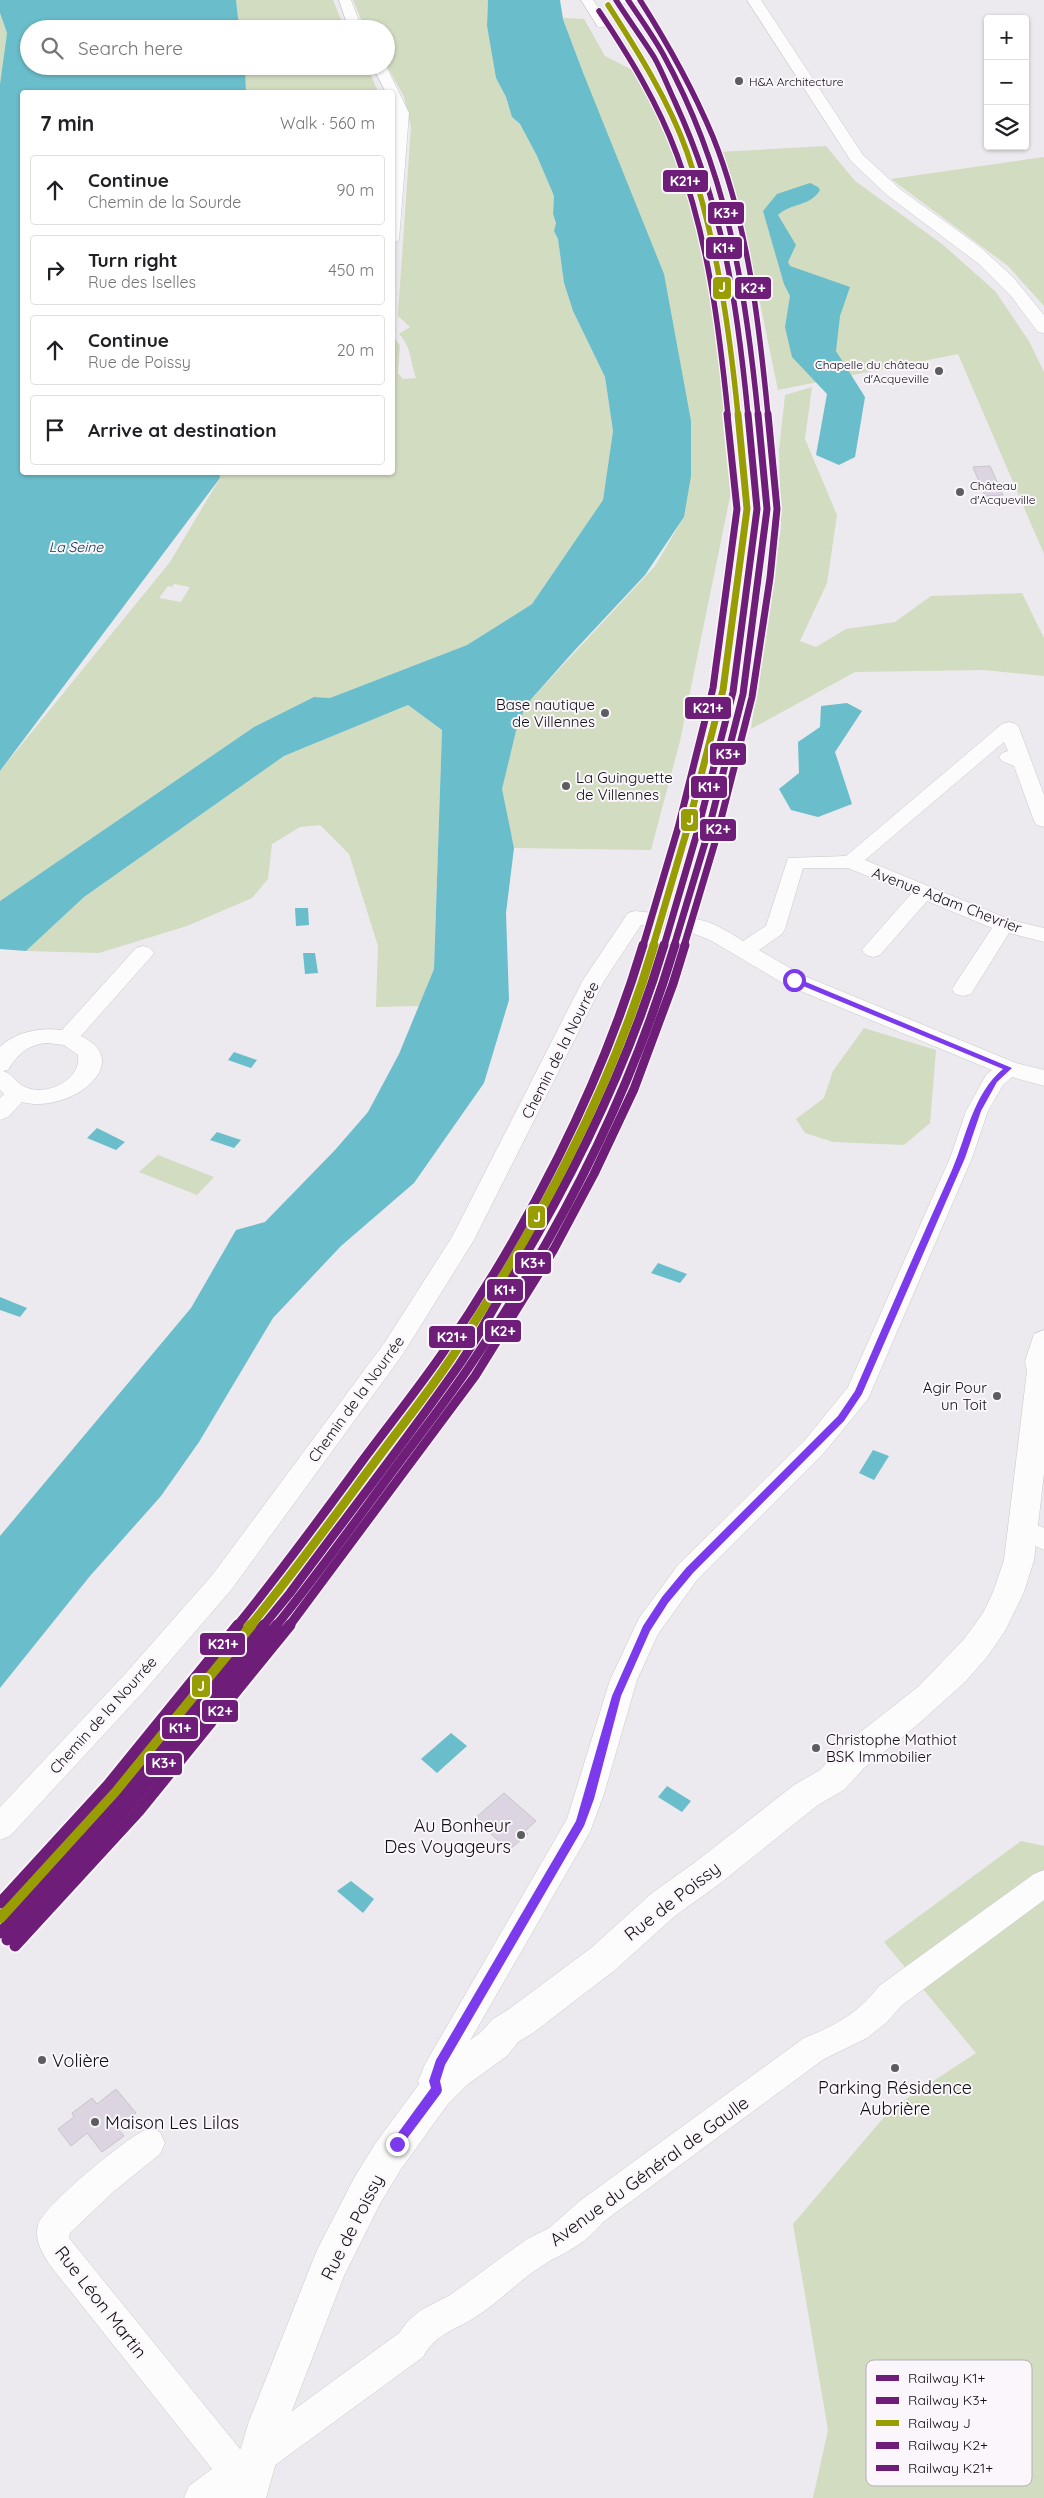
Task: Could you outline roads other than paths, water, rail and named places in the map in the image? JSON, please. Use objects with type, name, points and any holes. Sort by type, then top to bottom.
[{"type":"main road","points":[[748,0],[797,67]]},
{"type":"main road","points":[[754,0],[848,146],[868,169],[903,200],[984,259],[1015,290],[1044,328]]},
{"type":"main road","name":"Rue de Poissy","points":[[246,2477],[297,2345],[362,2200],[397,2144],[437,2090],[494,2044],[496,2038],[603,1959],[664,1904],[706,1874],[806,1795],[813,1793],[846,1768],[852,1758],[947,1680],[991,1630],[1013,1586],[1034,1534],[1040,1361],[1044,1341]]},
{"type":"street","points":[[345,0],[353,20]]},
{"type":"street","points":[[587,0],[603,24]]},
{"type":"street","points":[[628,0],[633,0]]},
{"type":"street","points":[[383,75],[391,90]]},
{"type":"street","points":[[395,99],[402,113],[395,202]]},
{"type":"street","points":[[743,951],[775,929],[795,862],[851,862],[1009,728],[1044,820]]},
{"type":"street","name":"Avenue Adam Chevrier","points":[[851,862],[1004,925],[1044,935]]},
{"type":"street","points":[[873,950],[925,891]]},
{"type":"street","name":"Chemin de la Nourrée","points":[[0,1827],[135,1682],[222,1582],[394,1348],[462,1240],[594,980],[645,918]]},
{"type":"street","points":[[691,925],[706,929],[794,980],[1008,1068],[1044,1078]]},
{"type":"street","points":[[963,989],[1004,925]]},
{"type":"street","points":[[67,1038],[142,953]]},
{"type":"street","points":[[0,1065],[3,1057],[12,1048],[24,1041],[38,1037],[67,1038],[79,1043],[87,1051],[91,1060],[89,1070],[83,1080],[67,1091],[45,1097],[17,1093],[6,1086],[0,1078]]},
{"type":"street","points":[[437,2090],[434,2081],[440,2064],[580,1823],[589,1799],[616,1696],[646,1629],[665,1600],[689,1571],[841,1419],[859,1392],[961,1158],[977,1111],[994,1080],[1008,1068]]},
{"type":"street","points":[[0,1112],[17,1093]]},
{"type":"street","name":"Avenue du Général de Gaulle","points":[[201,2498],[246,2477],[411,2345],[416,2334],[451,2310],[461,2307],[538,2250],[547,2247],[578,2225],[592,2211],[815,2048],[829,2045],[882,2008],[890,1996],[1044,1883]]},
{"type":"street","name":"Rue Léon Martin","points":[[148,2143],[100,2182],[54,2226],[53,2240],[60,2252],[246,2477]]},
{"type":"water","name":"La Seine","points":[[0,0],[236,0],[239,20],[20,20],[20,75],[245,75],[246,90],[20,90],[20,475],[220,475],[220,478],[0,771],[0,84],[7,33],[0,13]]},
{"type":"water","points":[[488,0],[560,0],[563,19],[584,75],[664,274],[691,421],[691,476],[684,517],[645,575],[526,705],[516,731],[502,789],[514,848],[506,913],[509,1000],[484,1083],[414,1183],[341,1246],[273,1318],[199,1442],[161,1496],[90,1576],[0,1688],[0,1536],[191,1308],[236,1230],[265,1222],[335,1150],[368,1112],[399,1054],[434,969],[442,730],[408,705],[284,756],[84,897],[26,951],[0,949],[0,901],[254,727],[314,697],[330,698],[467,645],[532,604],[603,500],[613,431],[605,377],[573,311],[564,283],[558,239],[554,231],[556,223],[553,214],[554,196],[537,156],[520,124],[512,117],[506,97],[496,78],[487,26]]},
{"type":"water","points":[[810,183],[820,190],[816,195],[805,202],[788,208],[778,215],[796,245],[788,262],[790,266],[850,287],[840,316],[836,351],[865,397],[855,457],[839,465],[816,455],[827,394],[792,357],[785,327],[790,296],[784,284],[763,211],[777,194]]},
{"type":"water","points":[[847,703],[862,711],[835,752],[852,804],[818,817],[791,810],[779,789],[799,773],[798,742],[820,727],[821,706]]},
{"type":"water","points":[[295,908],[308,908],[309,925],[296,926]]},
{"type":"water","points":[[303,953],[315,953],[318,973],[305,974]]},
{"type":"water","points":[[234,1052],[257,1060],[251,1068],[228,1060]]},
{"type":"water","points":[[97,1128],[125,1142],[116,1150],[87,1138]]},
{"type":"water","points":[[217,1132],[241,1140],[234,1148],[210,1140]]},
{"type":"water","points":[[658,1263],[687,1274],[680,1283],[651,1273]]},
{"type":"water","points":[[0,1297],[27,1308],[20,1317],[0,1310]]},
{"type":"water","points":[[873,1450],[889,1456],[874,1480],[859,1473]]},
{"type":"water","points":[[451,1733],[467,1746],[437,1773],[421,1759]]},
{"type":"water","points":[[667,1786],[691,1801],[682,1812],[658,1797]]},
{"type":"water","points":[[351,1881],[374,1899],[363,1913],[337,1891]]},
{"type":"tunnel","points":[[655,919],[691,925]]},
{"type":"rail line","name":"K1+","points":[[0,1933],[123,1798],[290,1593],[459,1364],[537,1238],[576,1165],[615,1082],[654,978],[697,833],[733,692],[757,509],[739,327],[730,273],[712,199],[695,146],[654,58],[616,0]]},
{"type":"rail line","name":"K3+","points":[[7,1940],[131,1804],[298,1599],[467,1370],[546,1243],[585,1170],[624,1086],[664,981],[707,836],[743,694],[767,509],[749,326],[740,271],[722,197],[704,142],[663,54],[628,0]]},
{"type":"rail line","name":"K2+","points":[[15,1946],[139,1811],[306,1606],[475,1376],[554,1249],[594,1174],[634,1089],[673,984],[716,839],[752,697],[770,578],[777,509],[759,324],[749,268],[731,194],[713,138],[672,50],[640,0]]},
{"type":"rail line","name":"J","points":[[0,1918],[115,1791],[282,1587],[451,1358],[528,1233],[567,1161],[606,1078],[645,975],[687,830],[723,690],[747,509],[729,328],[720,275],[702,202],[686,150],[645,63],[608,5]]},
{"type":"rail line","name":"K21+","points":[[0,1903],[108,1785],[274,1581],[442,1353],[520,1228],[558,1156],[597,1074],[635,972],[678,828],[713,688],[737,509],[719,330],[710,277],[693,204],[676,153],[636,68],[599,11]]},
{"type":"place","name":"H&A Architecture","points":[[739,81]]},
{"type":"place","name":"Chapelle du château d'Acqueville","points":[[939,371]]},
{"type":"place","name":"Château d'Acqueville","points":[[960,492]]},
{"type":"place","name":"Base nautique de Villennes","points":[[605,713]]},
{"type":"place","name":"La Guinguette de Villennes","points":[[566,786]]},
{"type":"place","name":"Agir Pour un Toit","points":[[997,1396]]},
{"type":"place","name":"Christophe Mathiot BSK Immobilier","points":[[816,1748]]},
{"type":"place","name":"Au Bonheur Des Voyageurs","points":[[521,1835]]},
{"type":"place","name":"Volière","points":[[42,2060]]},
{"type":"place","name":"Parking Résidence Aubrière","points":[[895,2068]]},
{"type":"place","name":"Maison Les Lilas","points":[[95,2122]]}]
